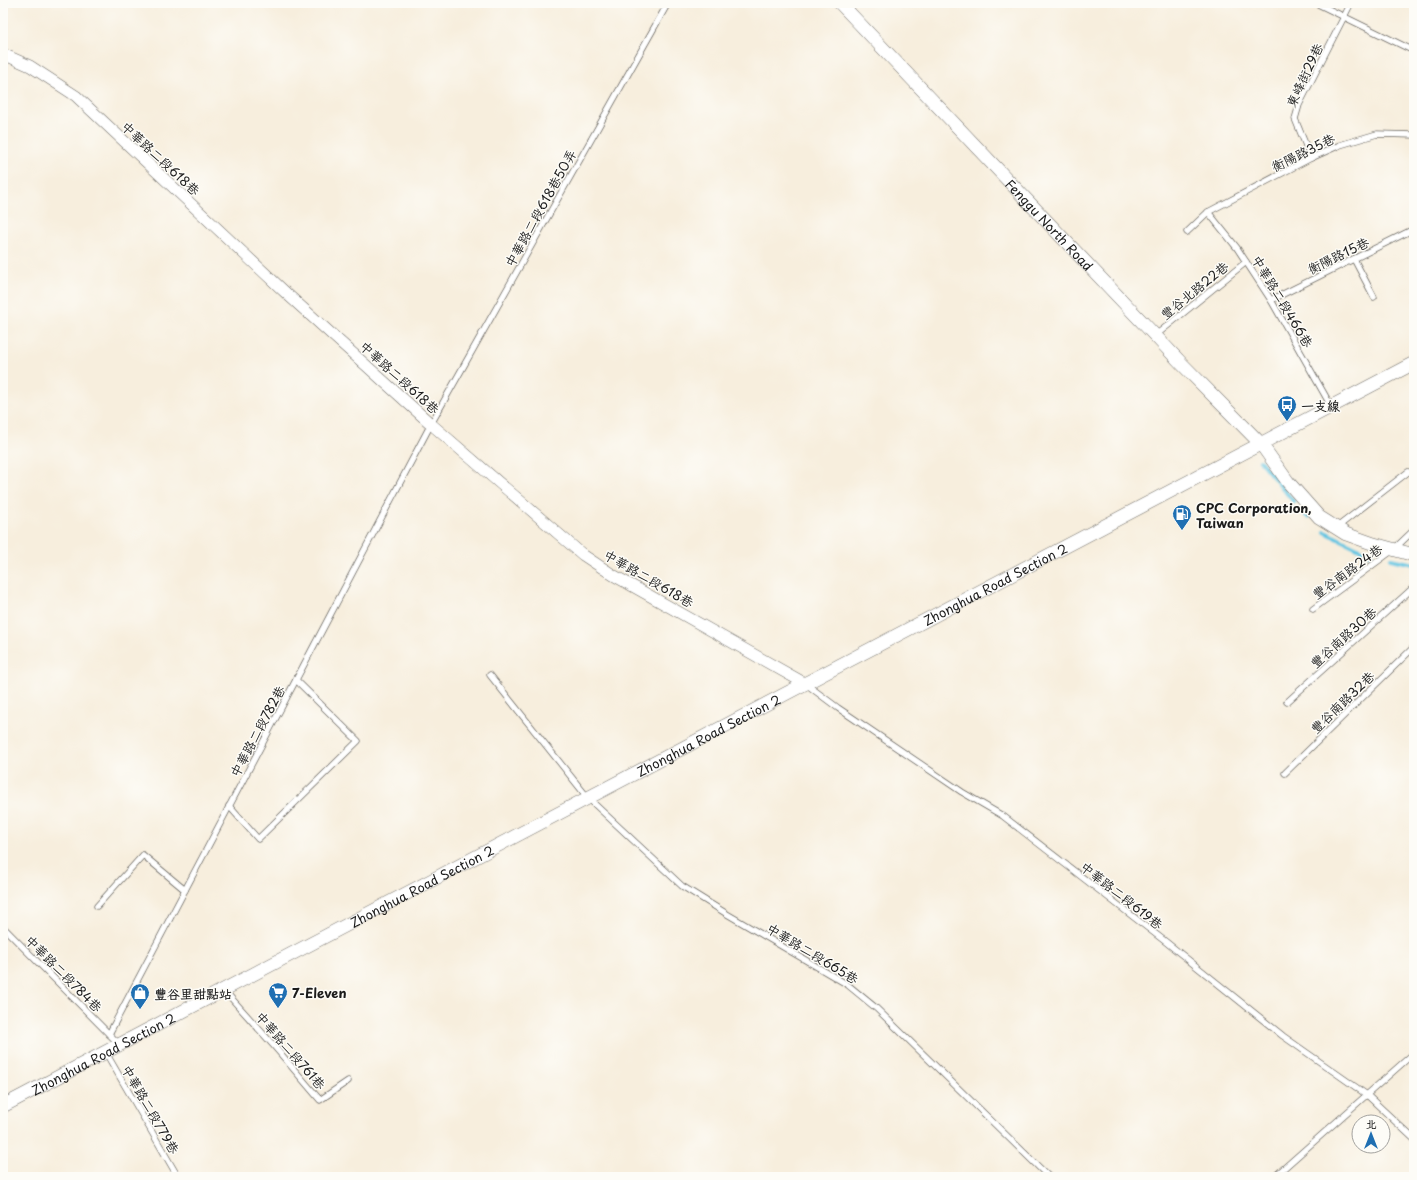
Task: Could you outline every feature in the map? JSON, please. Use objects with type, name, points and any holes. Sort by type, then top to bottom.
[{"type":"street","name":"Fenggu North Road","points":[[840,3],[1182,364],[1261,444],[1288,482],[1319,517],[1346,534],[1414,555]]},
{"type":"street","name":"中華路二段618巷","points":[[3,54],[30,66],[76,96],[287,294],[431,424],[583,555],[613,575],[806,684]]},
{"type":"street","name":"Zhonghua Road Section 2","points":[[3,1106],[1414,363]]},
{"type":"lane","name":"中華路二段618巷50弄","points":[[431,424],[668,3]]},
{"type":"lane","points":[[1316,3],[1414,51]]},
{"type":"lane","name":"東峰街29巷","points":[[1311,158],[1296,119],[1299,105],[1351,3]]},
{"type":"lane","name":"衡陽路35巷","points":[[1187,232],[1208,212],[1311,158],[1340,145],[1377,134],[1414,135]]},
{"type":"lane","name":"中華路二段466巷","points":[[1208,212],[1237,248],[1271,300],[1332,406]]},
{"type":"lane","name":"衡陽路15巷","points":[[1271,300],[1414,229]]},
{"type":"lane","points":[[1354,259],[1374,297]]},
{"type":"lane","name":"豐谷北路22巷","points":[[1156,335],[1246,262]]},
{"type":"lane","name":"中華路二段782巷","points":[[109,1034],[431,424]]},
{"type":"lane","points":[[1336,528],[1408,472]]},
{"type":"lane","name":"豐谷南路24巷","points":[[1313,609],[1394,550],[1414,530]]},
{"type":"lane","name":"豐谷南路30巷","points":[[1287,702],[1414,587]]},
{"type":"lane","name":"豐谷南路32巷","points":[[1285,773],[1414,647]]},
{"type":"lane","name":"中華路二段665巷","points":[[490,675],[588,798],[682,886],[848,985],[871,1004],[1049,1177]]},
{"type":"lane","points":[[229,806],[258,839],[358,741],[296,680]]},
{"type":"lane","name":"中華路二段619巷","points":[[806,684],[838,708],[962,792],[1003,816],[1166,942],[1283,1036],[1367,1095],[1414,1138]]},
{"type":"lane","points":[[97,906],[143,855],[185,890]]},
{"type":"lane","name":"中華路二段784巷","points":[[3,927],[109,1034]]},
{"type":"lane","name":"中華路二段761巷","points":[[224,990],[320,1100],[348,1081]]},
{"type":"lane","points":[[109,1034],[120,1044]]},
{"type":"lane","name":"中華路二段779巷","points":[[106,1052],[178,1177]]},
{"type":"lane","points":[[1274,1177],[1414,1054]]},
{"type":"waterway","points":[[1260,461],[1294,502]]},
{"type":"waterway","points":[[1301,511],[1308,517]]},
{"type":"waterway","points":[[1325,532],[1372,555]]},
{"type":"waterway","points":[[1391,559],[1414,564]]},
{"type":"place","name":"一支線","points":[[1287,422]]},
{"type":"place","name":"CPC Corporation, Taiwan","points":[[1182,531]]},
{"type":"place","name":"7-Eleven","points":[[278,1009]]},
{"type":"place","name":"豐谷里甜點站","points":[[140,1010]]}]
